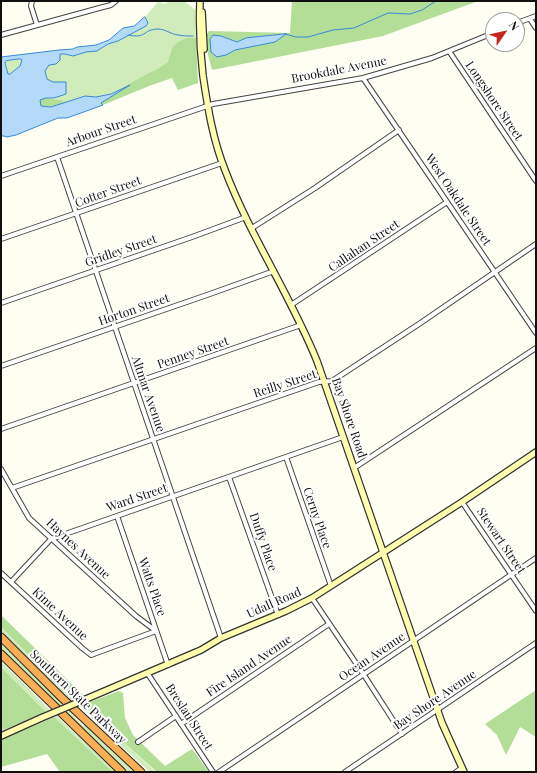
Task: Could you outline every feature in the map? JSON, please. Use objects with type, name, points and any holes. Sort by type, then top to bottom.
[{"type":"highway","name":"Southern State Parkway","points":[[1,637],[61,697],[141,772]]},
{"type":"highway","name":"Southern State Parkway","points":[[1,654],[122,772]]},
{"type":"highway","points":[[126,758],[146,772]]},
{"type":"main road","name":"Bay Shore Road","points":[[201,1],[205,60],[204,78],[207,106],[213,134],[222,163],[246,217],[301,325],[325,382],[438,710],[447,735],[463,770]]},
{"type":"main road","name":"Udall Road","points":[[1,736],[148,674],[201,650],[221,638],[312,598],[462,502],[536,452]]},
{"type":"street","points":[[32,1],[31,6],[36,25]]},
{"type":"street","points":[[1,35],[111,5],[116,1]]},
{"type":"street","points":[[525,21],[536,16]]},
{"type":"street","points":[[530,19],[536,28]]},
{"type":"street","name":"Brookdale Avenue","points":[[207,106],[216,103],[363,78],[418,62],[485,36]]},
{"type":"street","name":"Longshore Street","points":[[449,51],[536,181]]},
{"type":"street","name":"West Oakdale Street","points":[[363,78],[536,333]]},
{"type":"street","name":"Arbour Street","points":[[1,176],[207,106]]},
{"type":"street","points":[[252,228],[315,188],[399,130]]},
{"type":"street","name":"Altmar Avenue","points":[[57,157],[221,638]]},
{"type":"street","name":"Cotter Street","points":[[1,239],[222,163]]},
{"type":"street","name":"Callahan Street","points":[[291,305],[447,202]]},
{"type":"street","name":"Gridley Street","points":[[1,303],[246,217]]},
{"type":"street","name":"Reilly Street","points":[[12,488],[319,382],[333,380],[536,244]]},
{"type":"street","name":"Horton Street","points":[[1,366],[274,271]]},
{"type":"street","name":"Penney Street","points":[[1,429],[301,325]]},
{"type":"street","points":[[354,468],[536,348]]},
{"type":"street","name":"Ward Street","points":[[11,582],[51,538],[343,437]]},
{"type":"street","name":"Cerny Place","points":[[286,457],[331,586]]},
{"type":"street","name":"Haynes Avenue","points":[[1,469],[29,518],[136,616],[156,631]]},
{"type":"street","name":"Duffy Place","points":[[229,477],[278,614]]},
{"type":"street","name":"Stewart Street","points":[[462,502],[536,611]]},
{"type":"street","name":"Watts Place","points":[[117,516],[168,665]]},
{"type":"street","name":"Ocean Avenue","points":[[220,772],[536,558]]},
{"type":"street","name":"Kime Avenue","points":[[1,573],[90,655],[156,631]]},
{"type":"street","points":[[312,598],[402,734]]},
{"type":"street","name":"Fire Island Avenue","points":[[181,724],[329,624]]},
{"type":"street","name":"Bay Shore Avenue","points":[[345,772],[536,643]]},
{"type":"street","name":"Breslau Street","points":[[148,674],[213,772]]},
{"type":"street","points":[[138,742],[176,716]]},
{"type":"street","points":[[456,772],[463,770]]},
{"type":"green space","points":[[169,1],[184,1],[195,10],[196,38],[187,38],[170,51],[168,62],[139,78],[130,85],[111,94],[96,97],[85,96],[64,103],[61,100],[54,98],[66,94],[53,82],[47,79],[45,70],[49,65],[56,64],[60,54],[73,56],[86,52],[97,51],[108,44],[118,41],[146,26],[147,19],[145,17],[158,2],[165,4]]},
{"type":"green space","points":[[292,1],[478,1],[383,36],[212,70],[208,55],[207,34],[209,31],[290,33]],"holes":[[[285,34],[275,42],[234,50],[221,36],[237,42],[246,38]]]},
{"type":"green space","points":[[187,38],[196,38],[198,83],[178,90],[172,78],[103,105],[100,103],[139,78],[168,62],[173,47]]},
{"type":"green space","points":[[22,59],[20,66],[8,74],[5,63],[6,61]]},
{"type":"green space","points":[[46,98],[62,100],[64,103],[51,107],[41,106],[39,100]]},
{"type":"green space","points":[[1,615],[83,695],[74,700],[1,627]]},
{"type":"green space","points":[[1,627],[74,700],[72,701],[1,631]]},
{"type":"green space","points":[[1,643],[64,704],[58,707],[1,650]]},
{"type":"green space","points":[[1,661],[50,710],[46,712],[1,667]]},
{"type":"green space","points":[[1,667],[46,712],[1,731]]},
{"type":"green space","points":[[536,690],[536,737],[520,727],[506,755],[497,735],[485,724]]},
{"type":"green space","points":[[119,691],[123,693],[125,718],[133,735],[165,766],[192,749],[209,772],[157,772],[82,705]]},
{"type":"green space","points":[[82,705],[157,772],[150,772],[98,725],[81,706]]},
{"type":"green space","points":[[69,711],[83,726],[85,725],[136,772],[126,772],[63,713]]},
{"type":"green space","points":[[57,716],[117,772],[113,772],[54,717]]},
{"type":"green space","points":[[54,717],[113,772],[60,772],[47,754],[1,767],[1,740]]},
{"type":"water","points":[[145,17],[148,23],[146,26],[118,41],[108,44],[97,51],[86,52],[73,56],[60,54],[60,60],[56,64],[49,65],[45,71],[47,79],[53,82],[66,82],[66,94],[40,100],[41,106],[51,107],[85,96],[96,97],[111,94],[130,85],[101,103],[103,105],[67,118],[58,118],[16,135],[7,137],[1,136],[1,57],[96,45],[109,40],[123,28],[134,26]],"holes":[[[22,60],[20,66],[8,74],[5,63],[6,61]]]},
{"type":"water","points":[[286,34],[275,42],[235,50],[226,55],[217,57],[211,52],[210,39],[213,35],[221,36],[237,42],[246,38]]},
{"type":"waterway","points":[[285,34],[296,37],[308,37],[333,30],[354,28],[388,13],[410,14],[422,10],[436,1]]},
{"type":"waterway","points":[[128,35],[138,36],[157,29],[184,36],[193,36]]}]
